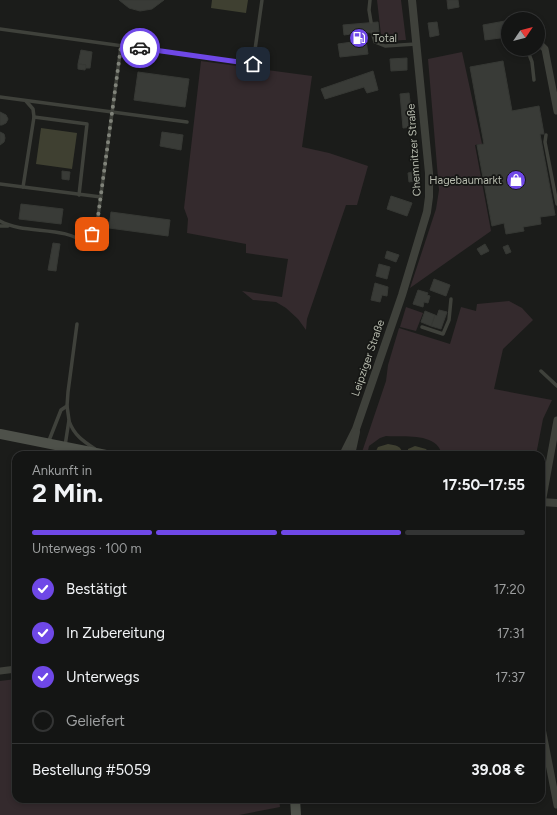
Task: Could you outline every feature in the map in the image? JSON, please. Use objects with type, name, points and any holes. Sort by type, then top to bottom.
[{"type":"main road","points":[[0,434],[82,451]]},
{"type":"main road","points":[[296,803],[296,815]]},
{"type":"street","name":"Chemnitzer Straße","points":[[402,295],[427,212],[429,196],[429,174],[412,0]]},
{"type":"street","points":[[545,49],[557,111]]},
{"type":"street","name":"Leipziger Straße","points":[[345,451],[356,429],[402,295]]},
{"type":"street","points":[[545,483],[557,420]]},
{"type":"street","name":"Leipziger Straße","points":[[352,451],[356,439],[356,429]]},
{"type":"street","points":[[545,504],[557,504]]},
{"type":"street","points":[[0,671],[12,670]]},
{"type":"street","points":[[545,744],[557,805]]},
{"type":"lane","points":[[0,29],[253,64],[262,0]]},
{"type":"lane","points":[[370,0],[369,10],[371,22]]},
{"type":"lane","points":[[372,32],[375,42],[386,46],[416,44]]},
{"type":"lane","points":[[0,226],[10,226],[70,235],[80,238],[86,244],[97,224],[121,46]]},
{"type":"lane","points":[[530,56],[532,62],[534,80]]},
{"type":"lane","points":[[0,97],[187,122]]},
{"type":"lane","points":[[23,187],[34,117],[33,109],[26,101]]},
{"type":"lane","points":[[34,117],[87,124],[79,194]]},
{"type":"lane","points":[[546,135],[545,142],[557,204]]},
{"type":"lane","points":[[0,184],[101,197]]},
{"type":"lane","points":[[0,221],[10,226]]},
{"type":"lane","points":[[422,328],[442,334],[449,320],[451,299]]},
{"type":"lane","points":[[77,324],[67,406],[69,420],[72,429],[79,438],[98,451]]},
{"type":"lane","points":[[540,371],[557,386]]},
{"type":"lane","points":[[47,444],[61,410],[67,406]]},
{"type":"lane","points":[[65,448],[69,420]]},
{"type":"shaded area","points":[[212,0],[248,0],[246,13],[211,8]]},
{"type":"shaded area","points":[[377,0],[401,0],[406,40],[396,41],[383,38],[381,35]]},
{"type":"shaded area","points":[[462,52],[482,144],[475,145],[491,231],[410,288],[436,209],[439,190],[428,59]]},
{"type":"shaded area","points":[[201,61],[312,76],[302,147],[329,153],[368,166],[357,205],[346,205],[307,319],[306,330],[298,319],[286,308],[276,302],[253,300],[242,291],[282,297],[288,259],[246,253],[246,244],[187,233],[188,219],[184,208]]},
{"type":"shaded area","points":[[41,128],[77,133],[72,169],[36,164]]},
{"type":"shaded area","points":[[509,301],[522,308],[533,320],[503,349],[494,389],[552,400],[543,419],[537,451],[440,451],[434,442],[427,439],[410,436],[386,436],[380,438],[369,446],[368,451],[362,451],[386,381],[388,365],[399,328],[450,344],[461,307],[476,311],[477,304]]},
{"type":"shaded area","points":[[406,307],[423,313],[416,331],[400,327]]},
{"type":"shaded area","points":[[388,444],[400,448],[402,451],[376,451],[378,447]]},
{"type":"shaded area","points":[[415,446],[426,449],[428,451],[408,451],[408,449]]},
{"type":"shaded area","points":[[12,680],[12,803],[280,803],[280,807],[239,815],[0,815],[0,681]]},
{"type":"building","points":[[119,0],[164,0],[152,9],[140,11],[129,8]]},
{"type":"building","points":[[447,0],[458,0],[459,7],[448,9]]},
{"type":"building","name":"Total","points":[[378,22],[379,32],[365,33],[368,54],[340,57],[338,44],[352,42],[351,34],[344,35],[343,25]]},
{"type":"building","points":[[437,22],[439,35],[430,37],[428,23]]},
{"type":"building","points":[[501,22],[501,38],[485,40],[483,25]]},
{"type":"building","points":[[81,50],[92,52],[90,68],[85,68],[86,65],[78,64]]},
{"type":"building","points":[[407,58],[407,70],[391,71],[390,59]]},
{"type":"building","name":"Hagebaumarkt","points":[[503,61],[512,111],[539,106],[544,134],[540,134],[555,215],[540,217],[541,224],[523,227],[524,231],[506,234],[504,223],[492,226],[477,145],[484,144],[470,67]]},
{"type":"building","points":[[78,64],[86,65],[85,70],[78,69]]},
{"type":"building","points":[[373,71],[378,90],[367,93],[364,87],[325,99],[321,89]]},
{"type":"building","points":[[138,72],[189,79],[185,107],[134,100]]},
{"type":"building","points":[[409,93],[413,127],[403,128],[400,94]]},
{"type":"building","points":[[0,112],[6,115],[8,119],[6,123],[2,125],[0,125]]},
{"type":"building","points":[[0,132],[4,134],[5,138],[4,142],[0,145]]},
{"type":"building","points":[[162,132],[183,135],[181,150],[160,146]]},
{"type":"building","points":[[62,171],[70,172],[69,180],[62,179]]},
{"type":"building","points":[[418,171],[419,180],[409,182],[408,173]]},
{"type":"building","points":[[391,196],[412,203],[407,216],[387,209]]},
{"type":"building","points":[[21,204],[63,209],[61,224],[19,219]]},
{"type":"building","points":[[111,212],[170,220],[168,236],[109,228]]},
{"type":"building","points":[[53,243],[60,244],[56,271],[48,270]]},
{"type":"building","points":[[485,244],[489,251],[481,255],[477,249]]},
{"type":"building","points":[[508,245],[511,252],[506,254],[503,247]]},
{"type":"building","points":[[387,251],[399,255],[396,262],[385,258]]},
{"type":"building","points":[[379,264],[390,267],[387,279],[376,276]]},
{"type":"building","points":[[434,279],[450,285],[446,296],[430,290]]},
{"type":"building","points":[[375,283],[388,287],[387,296],[382,295],[380,302],[371,300]]},
{"type":"building","points":[[418,290],[428,293],[427,295],[430,296],[428,303],[424,302],[423,307],[413,304]]},
{"type":"building","points":[[439,310],[447,312],[441,329],[431,326],[435,315],[437,316]]},
{"type":"building","points":[[425,311],[435,315],[431,326],[421,322]]},
{"type":"way so far","points":[[92,234],[97,224],[121,46],[140,48]]},
{"type":"place","name":"Total","points":[[359,38]]},
{"type":"place","name":"Hagebaumarkt","points":[[516,180]]},
{"type":"route","points":[[140,48],[253,64]]}]
